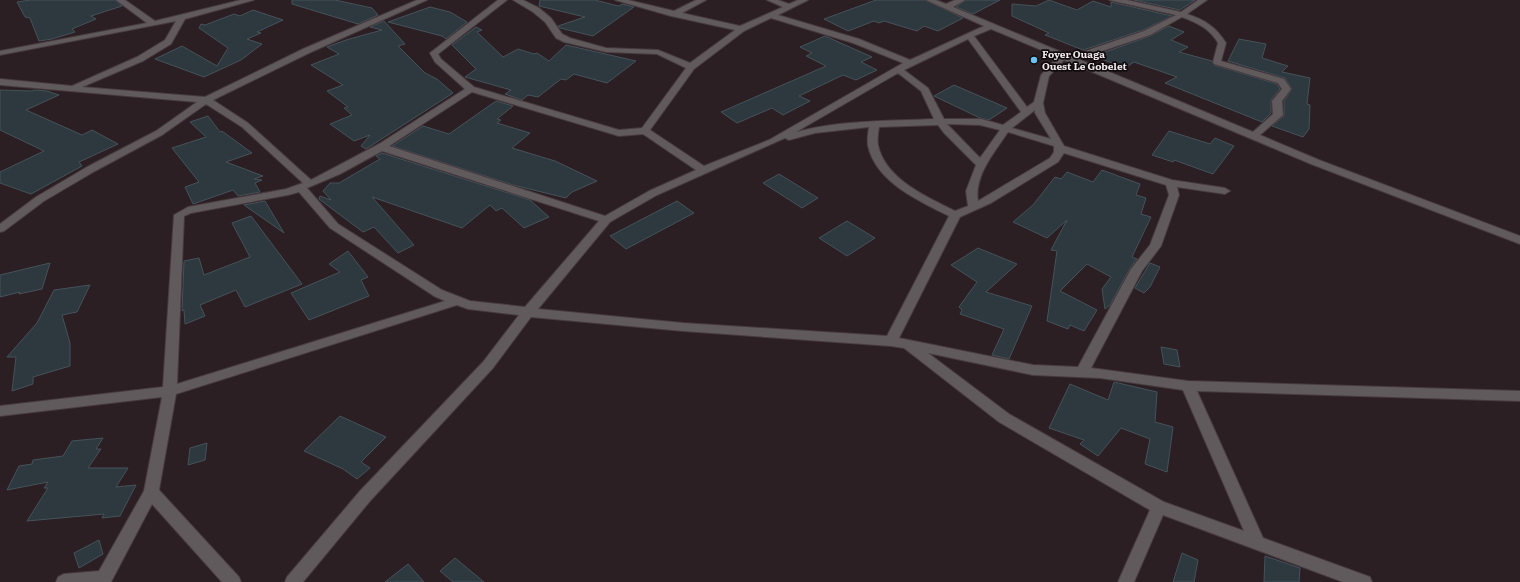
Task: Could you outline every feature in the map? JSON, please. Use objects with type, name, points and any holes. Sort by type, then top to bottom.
[{"type":"street","points":[[120,0],[154,24]]},
{"type":"street","points":[[0,53],[154,24],[250,0]]},
{"type":"street","points":[[0,229],[40,199],[91,169],[159,133],[206,100],[306,51],[423,0]]},
{"type":"street","points":[[503,0],[434,53],[438,60],[471,89],[619,133],[645,131],[703,170]]},
{"type":"street","points":[[517,0],[544,17],[560,36],[567,40],[606,50],[658,52],[691,67]]},
{"type":"street","points":[[619,0],[741,29]]},
{"type":"street","points":[[674,14],[702,0]]},
{"type":"street","points":[[771,0],[790,7]]},
{"type":"street","points":[[645,131],[691,67],[741,29],[773,16],[804,0]]},
{"type":"street","points":[[930,0],[1413,201],[1520,240]]},
{"type":"street","points":[[946,7],[961,0]]},
{"type":"street","points":[[1113,0],[1137,3],[1182,15],[1211,28],[1222,43],[1217,62],[1281,82],[1287,89],[1277,101],[1278,115],[1254,136]]},
{"type":"street","points":[[891,341],[947,234],[955,215],[987,201],[1054,160],[1059,152],[1059,146],[1040,113],[1038,103],[1045,75],[1067,58],[1147,33],[1182,15],[1203,0]]},
{"type":"street","points":[[773,16],[856,41],[910,63]]},
{"type":"street","points":[[74,87],[140,59],[168,42],[182,17]]},
{"type":"street","points":[[772,142],[910,63],[990,26]]},
{"type":"street","points":[[969,35],[1026,112]]},
{"type":"street","points":[[898,70],[925,90],[940,121],[947,131],[981,164]]},
{"type":"street","points":[[0,82],[74,87],[206,100],[245,125],[306,186],[334,226],[438,293],[468,305],[683,327],[891,341],[1033,370],[1082,372],[1188,386],[1520,396]]},
{"type":"street","points":[[64,582],[103,580],[151,492],[170,392],[179,216],[188,210],[288,192],[306,186],[381,147],[471,89]]},
{"type":"street","points":[[973,206],[971,191],[981,164],[1006,128],[1038,103]]},
{"type":"street","points":[[293,582],[365,496],[488,365],[528,312],[606,220],[653,193],[703,170],[772,142],[814,130],[874,124],[940,121],[981,122],[1006,128],[1171,183],[1225,191]]},
{"type":"street","points":[[874,124],[873,146],[878,158],[889,173],[914,194],[955,215]]},
{"type":"street","points":[[381,147],[606,220]]},
{"type":"street","points":[[1082,372],[1137,269],[1155,246],[1174,195],[1171,183]]},
{"type":"street","points":[[0,412],[170,392],[458,301]]},
{"type":"street","points":[[905,344],[1004,418],[1159,507],[1364,582]]},
{"type":"street","points":[[1188,386],[1257,542]]},
{"type":"street","points":[[151,492],[233,582]]},
{"type":"street","points":[[1126,582],[1159,507]]},
{"type":"building","points":[[30,0],[115,0],[122,6],[91,16],[96,19],[72,29],[75,32],[52,39],[39,41],[30,18],[25,17],[17,2]]},
{"type":"building","points":[[292,0],[335,0],[372,8],[378,15],[358,24],[292,4]]},
{"type":"building","points":[[540,0],[595,0],[618,6],[623,4],[634,7],[593,36],[560,28],[558,26],[585,17],[539,6]]},
{"type":"building","points":[[876,0],[925,0],[963,18],[938,31],[924,26],[917,31],[884,21],[879,23],[874,21],[848,31],[824,19]]},
{"type":"building","points":[[966,0],[1000,0],[973,14],[956,7]]},
{"type":"building","points":[[1049,0],[1077,10],[1093,1],[1111,7],[1111,2],[1172,16],[1143,30],[1083,50],[1045,35],[1049,33],[1012,16],[1012,4],[1036,6]]},
{"type":"building","points":[[1134,0],[1195,0],[1180,10]]},
{"type":"building","points":[[430,7],[450,12],[467,22],[446,39],[442,36],[388,22]]},
{"type":"building","points":[[253,10],[283,20],[257,32],[261,33],[247,39],[262,44],[241,60],[204,77],[155,59],[182,46],[217,66],[228,48],[199,28],[201,24],[205,25],[234,14],[240,16]]},
{"type":"building","points":[[384,21],[405,44],[398,46],[425,73],[437,79],[453,93],[366,149],[361,146],[370,135],[354,141],[330,124],[352,115],[344,108],[348,107],[327,91],[343,85],[311,65],[339,54],[327,47],[382,30],[370,27]]},
{"type":"building","points":[[1169,26],[1184,32],[1171,40],[1188,47],[1179,52],[1212,61],[1214,65],[1277,84],[1280,89],[1271,100],[1271,113],[1262,122],[1165,83],[1177,77],[1134,62],[1125,68],[1094,56],[1150,36]]},
{"type":"building","points":[[476,27],[482,30],[477,32],[503,57],[518,49],[534,54],[537,53],[549,61],[566,45],[636,61],[607,83],[574,74],[566,80],[561,79],[538,97],[528,95],[522,100],[505,94],[511,90],[465,77],[476,69],[452,45]]},
{"type":"building","points":[[825,36],[872,57],[861,62],[877,70],[856,80],[843,75],[799,96],[810,101],[783,115],[772,108],[737,123],[721,112],[826,66],[806,56],[812,53],[800,47]]},
{"type":"building","points":[[1239,39],[1266,44],[1262,58],[1288,66],[1282,72],[1310,78],[1307,104],[1310,105],[1309,129],[1303,137],[1272,126],[1284,116],[1284,101],[1292,89],[1285,78],[1228,61]]},
{"type":"building","points":[[954,85],[1007,108],[989,120],[980,118],[934,96]]},
{"type":"building","points":[[0,90],[47,91],[59,95],[26,110],[82,135],[92,130],[118,144],[79,162],[82,166],[31,194],[0,183],[0,172],[44,151],[0,130]]},
{"type":"building","points":[[496,101],[513,106],[497,119],[501,120],[497,123],[530,133],[512,148],[555,161],[597,181],[572,192],[566,198],[513,185],[392,146],[423,126],[449,134]]},
{"type":"building","points":[[208,116],[220,132],[222,131],[252,153],[226,162],[263,176],[254,179],[262,180],[255,183],[260,192],[238,196],[233,190],[193,204],[185,187],[199,182],[172,148],[206,137],[190,122]]},
{"type":"building","points":[[1169,131],[1210,144],[1215,138],[1234,146],[1213,174],[1174,160],[1173,162],[1152,155]]},
{"type":"building","points":[[382,153],[530,200],[549,217],[524,228],[502,208],[496,211],[490,205],[462,228],[372,197],[414,245],[398,253],[374,227],[363,232],[319,199],[320,196],[331,200],[323,191],[330,183],[339,183],[380,159],[376,156]]},
{"type":"building","points":[[1102,170],[1140,184],[1136,195],[1146,198],[1141,214],[1151,217],[1132,257],[1137,259],[1130,268],[1110,305],[1105,309],[1102,289],[1111,277],[1087,264],[1060,291],[1097,310],[1084,331],[1070,325],[1068,329],[1047,321],[1057,251],[1051,250],[1067,220],[1047,238],[1013,222],[1033,205],[1055,177],[1061,179],[1067,172],[1093,182]]},
{"type":"building","points":[[779,174],[818,198],[802,208],[763,183]]},
{"type":"building","points":[[265,201],[284,233],[244,205]]},
{"type":"building","points":[[677,201],[694,213],[626,249],[610,236]]},
{"type":"building","points":[[251,216],[302,284],[245,307],[236,290],[200,305],[205,316],[185,324],[184,310],[182,311],[184,261],[199,258],[204,275],[250,257],[232,223]]},
{"type":"building","points":[[847,221],[875,238],[847,256],[819,238]]},
{"type":"building","points":[[978,248],[1017,264],[986,292],[1032,306],[1009,359],[992,355],[1004,329],[960,314],[962,310],[959,307],[977,282],[951,265]]},
{"type":"building","points":[[348,251],[368,277],[361,280],[369,296],[309,320],[291,293],[340,272],[329,264]]},
{"type":"building","points":[[50,263],[42,289],[0,297],[0,275]]},
{"type":"building","points":[[1150,263],[1160,267],[1150,287],[1144,293],[1135,288]]},
{"type":"building","points":[[90,285],[77,312],[62,315],[70,343],[70,366],[33,377],[33,384],[12,391],[16,357],[7,357],[37,323],[54,290]]},
{"type":"building","points":[[1161,347],[1177,350],[1180,367],[1164,364]]},
{"type":"building","points":[[1114,382],[1157,392],[1155,422],[1173,427],[1167,472],[1145,464],[1150,439],[1121,428],[1098,456],[1080,444],[1084,440],[1049,428],[1070,384],[1108,400]]},
{"type":"building","points":[[340,416],[386,437],[361,462],[370,468],[357,479],[343,469],[304,451]]},
{"type":"building","points":[[103,438],[96,449],[101,449],[88,468],[128,468],[116,487],[136,485],[120,516],[102,518],[104,514],[27,521],[48,488],[44,488],[48,482],[7,490],[19,466],[32,464],[33,460],[63,456],[72,441]]},
{"type":"building","points":[[207,443],[205,460],[188,465],[190,448]]},
{"type":"building","points":[[99,540],[103,554],[79,568],[74,553]]},
{"type":"building","points":[[1182,553],[1198,560],[1194,582],[1173,582]]},
{"type":"building","points":[[1265,556],[1300,568],[1299,582],[1264,582]]},
{"type":"building","points":[[455,558],[484,582],[453,582],[440,571]]},
{"type":"building","points":[[408,564],[424,582],[385,582]]},
{"type":"place","name":"Foyer Ouaga Ouest Le Gobelet","points":[[1034,60]]}]
